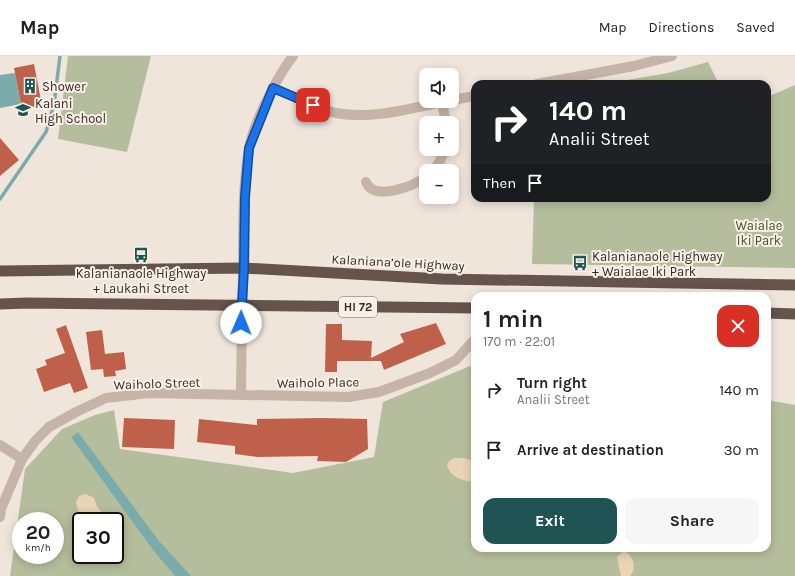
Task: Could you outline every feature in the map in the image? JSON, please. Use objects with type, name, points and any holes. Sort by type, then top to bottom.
[{"type":"highway","name":"Kalaniana’ole Highway","points":[[0,271],[244,268],[442,280],[795,285]]},
{"type":"highway","name":"HI 72","points":[[0,304],[27,303],[471,308]]},
{"type":"highway","points":[[771,313],[795,314]]},
{"type":"street","points":[[241,394],[245,197],[249,148],[273,88],[293,56]]},
{"type":"street","points":[[559,80],[634,66],[672,56]]},
{"type":"street","points":[[273,88],[324,109],[352,115],[381,113],[419,106]]},
{"type":"street","points":[[459,99],[471,97]]},
{"type":"street","points":[[366,182],[371,190],[380,192],[414,185],[419,182]]},
{"type":"street","name":"Waiholo Place","points":[[241,394],[348,397],[379,392],[419,377],[456,360],[471,343]]},
{"type":"street","name":"Waiholo Street","points":[[0,517],[6,496],[22,459],[36,440],[49,427],[78,410],[106,398],[149,393],[241,394]]},
{"type":"street","points":[[0,445],[22,459]]},
{"type":"green space","points":[[68,56],[151,56],[127,152],[58,139]]},
{"type":"green space","points":[[708,62],[717,80],[627,80],[668,73]]},
{"type":"green space","name":"Waialae Iki Park","points":[[795,85],[795,268],[532,264],[534,202],[771,202],[771,95]]},
{"type":"green space","points":[[471,366],[471,552],[771,552],[771,401],[795,405],[795,576],[10,576],[12,562],[12,564],[64,564],[64,512],[19,512],[25,469],[62,429],[95,415],[114,410],[120,449],[293,473],[374,457],[383,402]]},
{"type":"sand","points":[[454,458],[471,460],[471,482],[462,480],[454,476],[447,465],[448,462]]},
{"type":"sand","points":[[86,494],[94,498],[97,507],[102,512],[79,512],[76,502],[79,496]]},
{"type":"sand","points":[[623,552],[626,552],[630,556],[634,566],[630,576],[621,576],[617,557]]},
{"type":"water","points":[[15,73],[21,104],[0,108],[0,75]]},
{"type":"water","points":[[78,432],[159,541],[191,576],[175,576],[153,550],[71,437]]},
{"type":"building","name":"Shower","points":[[34,64],[42,106],[22,109],[14,68]]},
{"type":"building","points":[[0,138],[19,160],[0,176]]},
{"type":"building","points":[[436,323],[446,344],[384,370],[381,361],[337,361],[337,372],[325,372],[326,324],[342,324],[342,340],[372,341],[371,358],[404,342],[400,334]]},
{"type":"building","points":[[66,325],[88,388],[74,393],[70,383],[44,392],[36,369],[47,365],[45,360],[65,353],[56,329]]},
{"type":"building","points":[[102,330],[105,354],[124,352],[126,369],[115,371],[116,376],[104,377],[103,369],[91,370],[86,332]]},
{"type":"building","points":[[124,418],[175,420],[174,449],[122,447]]},
{"type":"building","points":[[199,419],[257,425],[257,419],[367,419],[368,449],[346,462],[317,461],[318,456],[257,457],[235,454],[235,446],[197,442]]},
{"type":"waterway","points":[[0,199],[46,132],[54,104],[60,56]]},
{"type":"place","name":"Shower","points":[[30,86]]},
{"type":"place","name":"Kalani High School","points":[[23,110]]},
{"type":"place","name":"Kalanianaole Highway + Laukahi Street","points":[[141,255]]},
{"type":"place","name":"Kalanianaole Highway + Waialae Iki Park","points":[[580,263]]},
{"type":"route","points":[[241,323],[244,268],[245,197],[249,148],[262,112],[273,88],[313,105]]}]
